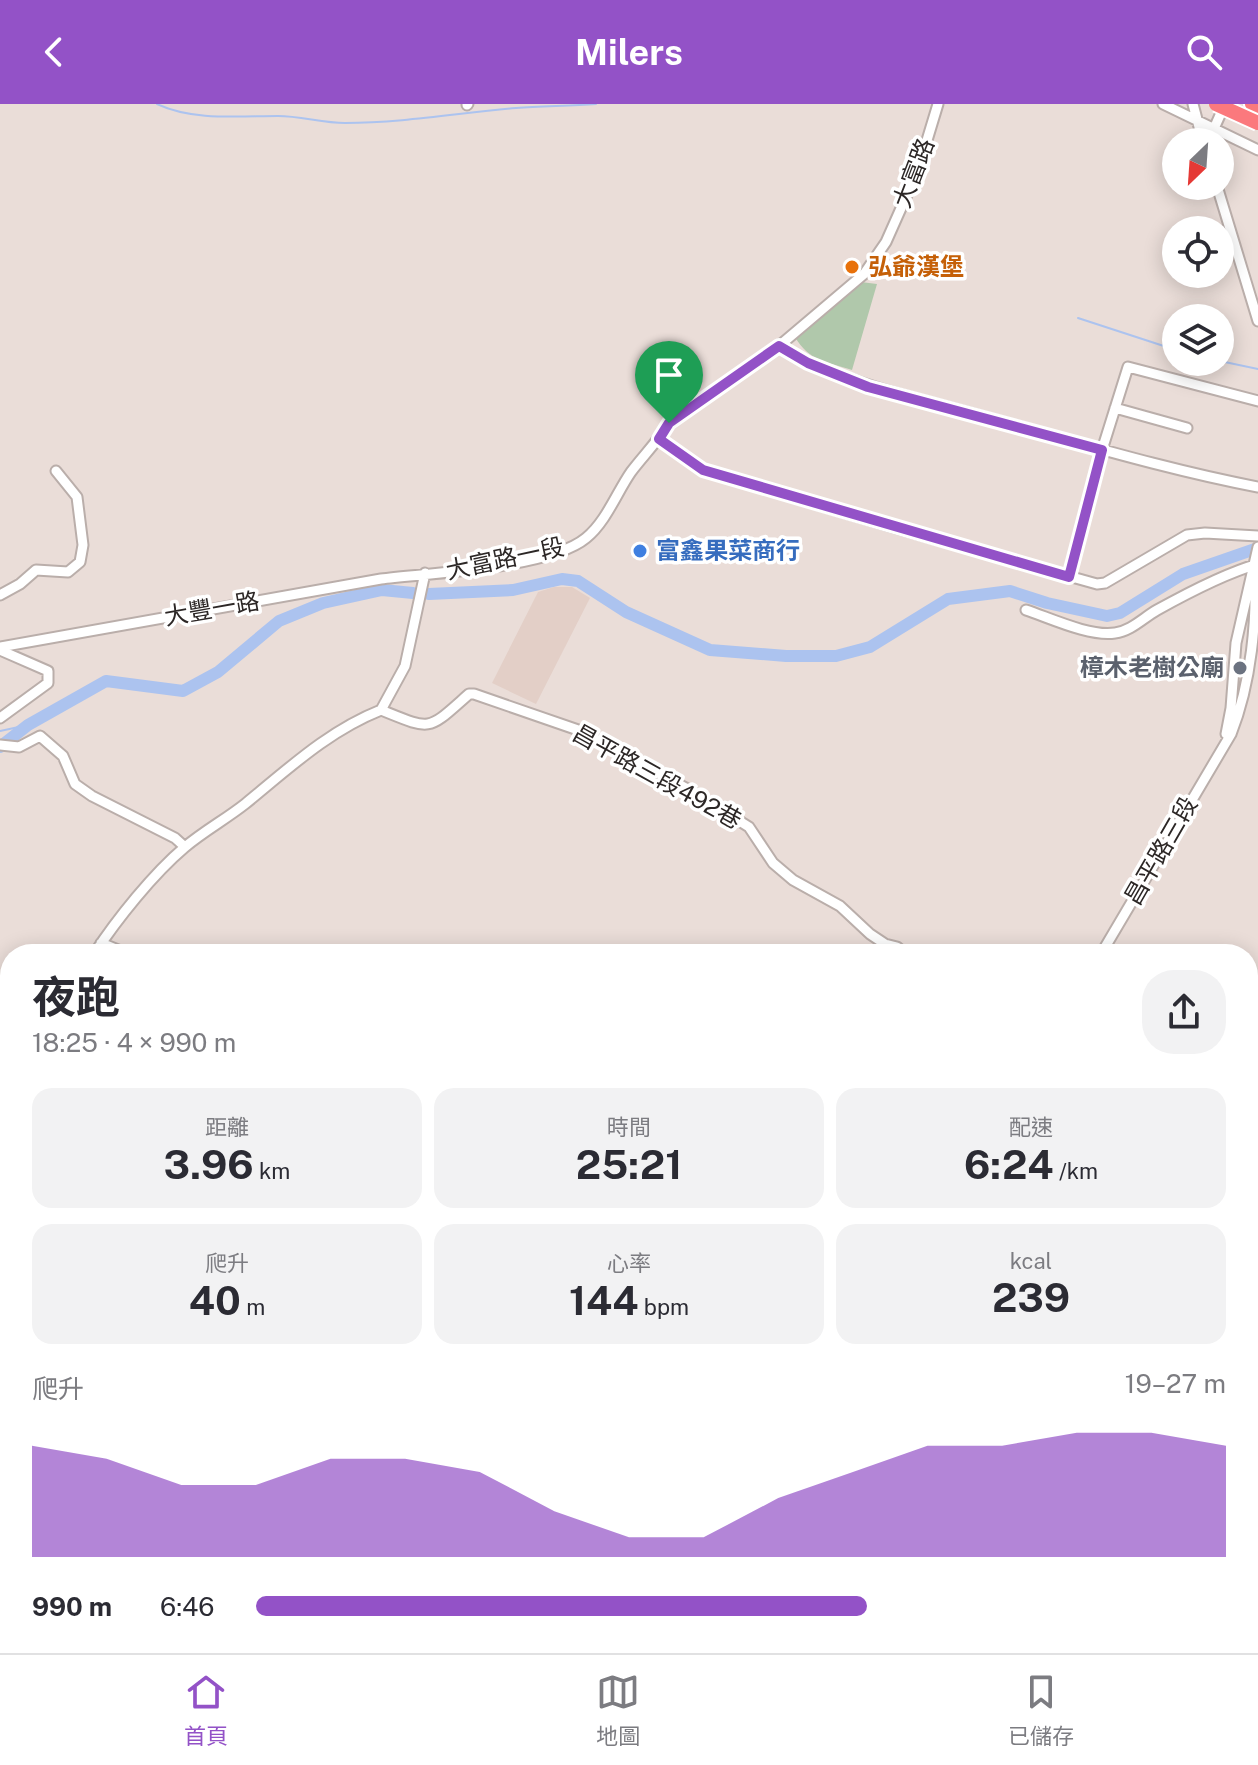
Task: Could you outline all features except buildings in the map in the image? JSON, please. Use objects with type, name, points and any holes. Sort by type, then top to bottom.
[{"type":"highway","points":[[1216,104],[1258,123]]},
{"type":"highway","points":[[1252,104],[1258,107]]},
{"type":"street","name":"大富路","points":[[886,242],[918,170],[938,104]]},
{"type":"street","points":[[1163,104],[1212,128]]},
{"type":"street","points":[[1193,104],[1199,128]]},
{"type":"street","points":[[1214,128],[1225,104]]},
{"type":"street","points":[[1234,139],[1258,150]]},
{"type":"street","points":[[1221,200],[1258,321]]},
{"type":"street","name":"大富路一段","points":[[381,710],[405,666],[425,573],[443,574],[543,557],[574,546],[591,533],[669,423],[779,346],[864,274],[886,242]]},
{"type":"street","points":[[779,346],[808,363],[868,387],[1197,475],[1258,487]]},
{"type":"street","points":[[1069,577],[1102,450],[1128,367],[1258,401]]},
{"type":"street","points":[[1115,408],[1187,428]]},
{"type":"street","points":[[659,439],[703,470],[1097,584],[1105,583],[1187,535],[1258,536]]},
{"type":"street","points":[[0,595],[36,570],[68,572],[80,562],[83,545],[77,497],[56,471]]},
{"type":"street","name":"昌平路三段","points":[[1107,944],[1238,718],[1251,663],[1258,547]]},
{"type":"street","points":[[1026,610],[1111,634],[1127,630],[1181,596],[1256,564]]},
{"type":"street","name":"昌平路三段","points":[[1221,748],[1231,708],[1236,643],[1256,564]]},
{"type":"street","name":"大豐一路","points":[[0,649],[425,573]]},
{"type":"street","points":[[0,649],[48,671],[48,683],[0,718]]},
{"type":"street","name":"昌平路三段492巷","points":[[381,710],[421,726],[436,723],[469,694],[474,694],[581,731],[693,792],[749,827],[773,863],[793,880],[840,906],[885,944]]},
{"type":"street","points":[[101,943],[114,923],[185,847],[243,806],[308,750],[363,717],[381,710]]},
{"type":"street","points":[[0,745],[19,747],[40,736],[63,756],[75,784],[92,796],[175,838],[185,847]]},
{"type":"shaded area","points":[[554,587],[572,587],[590,598],[536,704],[492,683],[538,592]]},
{"type":"green space","points":[[861,282],[877,284],[852,370],[813,356],[795,337]]},
{"type":"waterway","points":[[157,104],[201,115],[287,116],[345,123],[596,104]]},
{"type":"waterway","points":[[1078,318],[1162,345]]},
{"type":"waterway","points":[[1234,364],[1258,369]]},
{"type":"waterway","points":[[429,594],[513,590],[562,579],[578,581],[626,612],[710,650],[836,656],[870,647],[948,599],[1010,591],[1107,616],[1120,613],[1183,574],[1258,548]]},
{"type":"waterway","points":[[0,747],[28,725],[106,681],[183,691],[218,672],[279,621],[323,603],[382,590],[413,593]]},
{"type":"waterway","points":[[0,731],[28,725]]},
{"type":"place","name":"弘爺漢堡","points":[[852,267]]},
{"type":"place","name":"富鑫果菜商行","points":[[640,551]]},
{"type":"place","name":"樟木老樹公廟","points":[[1240,668]]},
{"type":"route","points":[[779,346],[808,363],[868,387],[1102,450],[1069,577],[703,470],[659,439],[669,423],[779,346]]}]
